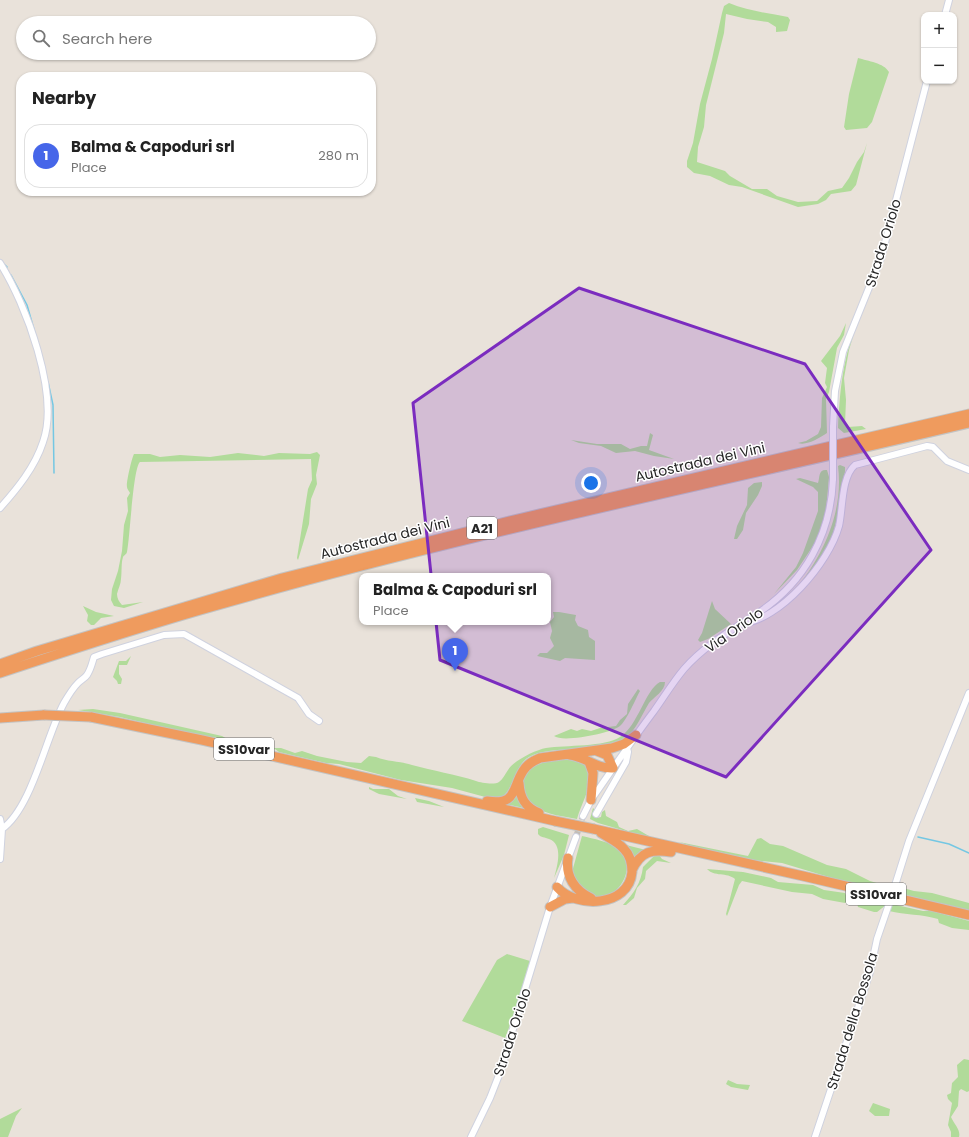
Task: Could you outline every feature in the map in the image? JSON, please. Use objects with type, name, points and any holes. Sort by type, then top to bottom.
[{"type":"highway","name":"Autostrada dei Vini","points":[[0,664],[165,612],[290,576],[522,518],[969,414]]},
{"type":"highway","name":"Autostrada dei Vini","points":[[0,673],[210,607],[362,567],[523,527],[969,423]]},
{"type":"highway","name":"SS10var","points":[[0,718],[44,714],[91,717],[151,728],[594,829],[606,834],[679,849],[969,915]]},
{"type":"highway","points":[[476,803],[483,800],[504,800],[513,794],[523,770],[530,763],[543,756],[617,747],[636,735]]},
{"type":"highway","points":[[563,754],[578,756],[603,768],[612,768],[607,755],[594,750]]},
{"type":"highway","points":[[589,762],[593,773],[591,800]]},
{"type":"highway","points":[[518,782],[522,798],[527,806],[555,821]]},
{"type":"highway","points":[[557,887],[567,896],[596,900],[611,899],[624,891],[631,877],[631,863],[625,850],[606,834]]},
{"type":"highway","points":[[632,870],[636,862],[645,853],[651,850],[673,852],[679,849]]},
{"type":"highway","points":[[568,858],[568,872],[576,888]]},
{"type":"highway","points":[[557,887],[576,888],[596,900]]},
{"type":"highway","points":[[550,907],[565,899],[575,898]]},
{"type":"street","points":[[946,12],[949,0]]},
{"type":"street","name":"Strada Oriolo","points":[[833,427],[835,391],[842,352],[881,258],[927,84]]},
{"type":"street","points":[[0,263],[15,288],[29,323],[45,386],[47,412],[46,428],[40,451],[28,473],[0,508]]},
{"type":"street","name":"Via Oriolo","points":[[583,816],[591,800],[612,768],[683,670],[707,647],[776,600],[798,578],[810,563],[827,522],[832,498],[833,427]]},
{"type":"street","points":[[738,625],[748,624],[763,618],[798,590],[814,573],[834,541],[841,515],[846,478],[855,465],[912,449],[930,446],[947,461],[969,470]]},
{"type":"street","points":[[2,829],[14,818],[39,768],[47,741],[64,702],[78,683],[87,676],[94,657],[102,654],[164,635],[184,634],[298,698],[309,714],[319,721]]},
{"type":"street","points":[[892,895],[909,841],[969,693]]},
{"type":"street","points":[[596,814],[626,762],[628,752],[627,748]]},
{"type":"street","points":[[0,819],[2,829],[0,859]]},
{"type":"street","points":[[550,907],[576,837]]},
{"type":"street","name":"Strada della Bossola","points":[[815,1137],[870,972],[877,939],[889,904]]},
{"type":"street","name":"Strada Oriolo","points":[[471,1137],[490,1098],[499,1075],[550,907]]},
{"type":"highlighted area","points":[[579,288],[805,364],[931,550],[726,777],[440,660],[413,403]]},
{"type":"green space","points":[[729,3],[751,10],[788,17],[790,20],[787,31],[776,32],[776,27],[768,22],[726,14],[724,33],[706,105],[704,127],[698,147],[697,162],[725,171],[730,176],[752,189],[767,189],[777,196],[798,202],[817,201],[828,191],[842,188],[864,152],[867,143],[856,185],[851,191],[831,194],[826,200],[818,204],[798,207],[742,187],[729,185],[710,176],[694,173],[687,167],[687,161],[693,143],[700,104],[722,13],[724,6]]},
{"type":"green space","points":[[858,58],[880,64],[889,72],[872,122],[867,128],[846,130],[844,127],[849,94]]},
{"type":"green space","points":[[858,320],[849,350],[844,378],[846,400],[845,424],[848,427],[862,426],[866,429],[844,433],[838,428],[841,386],[849,347]]},
{"type":"green space","points":[[846,323],[844,335],[837,348],[829,392],[826,399],[827,433],[809,442],[802,444],[798,443],[806,441],[818,434],[821,427],[822,398],[827,387],[825,383],[827,368],[821,361],[840,336]]},
{"type":"green space","points":[[650,433],[653,435],[649,450],[674,459],[635,451],[616,453],[601,446],[579,443],[571,440],[597,444],[621,444],[630,449],[647,446]]},
{"type":"green space","points":[[317,452],[320,455],[316,475],[317,484],[311,499],[309,524],[298,560],[297,558],[308,489],[312,480],[311,459],[140,462],[135,476],[127,552],[122,559],[121,581],[117,597],[122,605],[143,602],[124,608],[114,606],[111,600],[112,589],[118,571],[122,551],[124,525],[128,511],[127,498],[130,493],[127,488],[127,481],[134,454],[150,454],[160,457],[180,455],[210,457],[238,453],[264,456],[279,453],[310,454]]},
{"type":"green space","points":[[840,465],[845,467],[845,471],[841,504],[831,541],[812,572],[792,593],[813,565],[834,518],[838,501],[838,466]]},
{"type":"green space","points":[[827,470],[829,477],[826,511],[817,540],[797,570],[774,594],[796,567],[803,553],[818,511],[818,492],[813,487],[796,479],[800,478],[818,483],[821,472]]},
{"type":"green space","points":[[762,482],[758,495],[746,513],[743,530],[737,539],[734,539],[737,526],[747,505],[748,488],[754,483]]},
{"type":"green space","points":[[712,601],[715,609],[731,624],[708,639],[700,642],[698,640],[702,633]]},
{"type":"green space","points":[[83,606],[96,612],[114,616],[101,618],[94,625],[91,625],[87,621],[88,615]]},
{"type":"green space","points":[[553,612],[576,615],[575,620],[578,626],[588,630],[589,637],[595,641],[595,660],[565,658],[560,661],[537,656],[540,653],[547,653],[554,646],[550,638],[552,631],[551,621],[554,617]]},
{"type":"green space","points":[[131,656],[127,665],[119,665],[119,674],[122,679],[121,684],[118,684],[113,677],[119,661],[126,661]]},
{"type":"green space","points":[[660,682],[665,682],[665,685],[659,694],[649,703],[636,727],[625,738],[616,743],[605,746],[555,750],[533,755],[522,763],[510,787],[502,797],[489,798],[452,788],[401,780],[339,764],[326,763],[279,752],[275,749],[269,750],[236,741],[260,744],[268,748],[281,748],[295,753],[302,751],[317,756],[347,762],[361,763],[369,756],[376,757],[481,782],[497,783],[514,763],[536,751],[554,747],[605,743],[620,737],[632,725],[650,692]]},
{"type":"green space","points":[[638,689],[640,691],[628,715],[623,723],[615,729],[608,732],[577,738],[559,738],[554,736],[571,729],[577,731],[582,729],[591,731],[616,726],[627,714],[628,704]]},
{"type":"green space","points":[[93,709],[120,713],[222,736],[229,740],[187,733],[120,717],[78,710]]},
{"type":"green space","points":[[570,758],[581,762],[587,768],[590,775],[587,792],[577,819],[555,815],[540,810],[529,802],[524,795],[523,790],[523,781],[531,768],[546,762]]},
{"type":"green space","points":[[369,787],[373,789],[389,789],[398,796],[407,799],[379,794],[369,789]]},
{"type":"green space","points":[[517,795],[524,808],[506,804]]},
{"type":"green space","points":[[415,798],[429,801],[444,807],[417,802]]},
{"type":"green space","points":[[593,808],[595,810],[593,815],[597,818],[601,817],[602,812],[605,810],[606,816],[617,822],[619,827],[628,831],[637,829],[654,839],[598,823],[590,819]]},
{"type":"green space","points":[[543,827],[569,835],[564,855],[554,878],[558,862],[557,846],[548,838],[538,834],[538,829]]},
{"type":"green space","points":[[582,836],[610,844],[619,849],[624,855],[627,863],[624,879],[619,887],[605,896],[596,897],[580,889],[572,872]]},
{"type":"green space","points":[[761,838],[770,844],[783,846],[827,865],[846,869],[870,881],[890,887],[891,890],[884,890],[842,881],[782,863],[752,860],[697,848],[679,842],[748,856],[757,839]]},
{"type":"green space","points":[[626,845],[646,850],[634,862]]},
{"type":"green space","points":[[655,855],[659,855],[662,859],[671,863],[657,861],[646,871],[645,879],[637,888],[634,898],[626,905],[623,905],[636,888],[641,878],[643,867]]},
{"type":"green space","points":[[707,869],[743,872],[771,878],[778,882],[813,885],[824,890],[845,893],[848,900],[845,903],[823,899],[812,894],[792,892],[742,881],[727,916],[726,914],[735,879],[713,873]]},
{"type":"green space","points":[[903,888],[932,893],[969,903],[969,911],[906,895],[901,891]]},
{"type":"green space","points":[[861,898],[886,905],[877,912],[874,912],[858,907],[857,903]]},
{"type":"green space","points":[[892,904],[923,911],[932,911],[969,921],[969,930],[952,928],[939,923],[938,919],[932,917],[889,911]]},
{"type":"green space","points":[[507,954],[530,961],[519,1002],[505,1038],[462,1021],[497,960]]},
{"type":"green space","points":[[964,1059],[969,1060],[969,1091],[967,1092],[961,1089],[959,1091],[958,1106],[951,1117],[958,1129],[959,1137],[951,1137],[951,1132],[948,1125],[952,1103],[948,1099],[947,1095],[951,1093],[952,1083],[958,1077],[957,1065]]},
{"type":"green space","points":[[728,1080],[737,1084],[750,1085],[748,1090],[731,1087],[726,1084]]},
{"type":"green space","points":[[873,1103],[890,1109],[889,1116],[875,1116],[869,1111]]},
{"type":"green space","points":[[22,1108],[16,1116],[8,1137],[0,1137],[0,1119]]},
{"type":"waterway","points":[[11,275],[27,305],[37,340]]},
{"type":"waterway","points":[[48,382],[53,405],[54,473]]},
{"type":"waterway","points":[[918,837],[949,844],[969,853]]},
{"type":"tunnel","points":[[576,837],[583,816]]},
{"type":"place","name":"Balma & Capoduri srl","points":[[455,671]]}]
